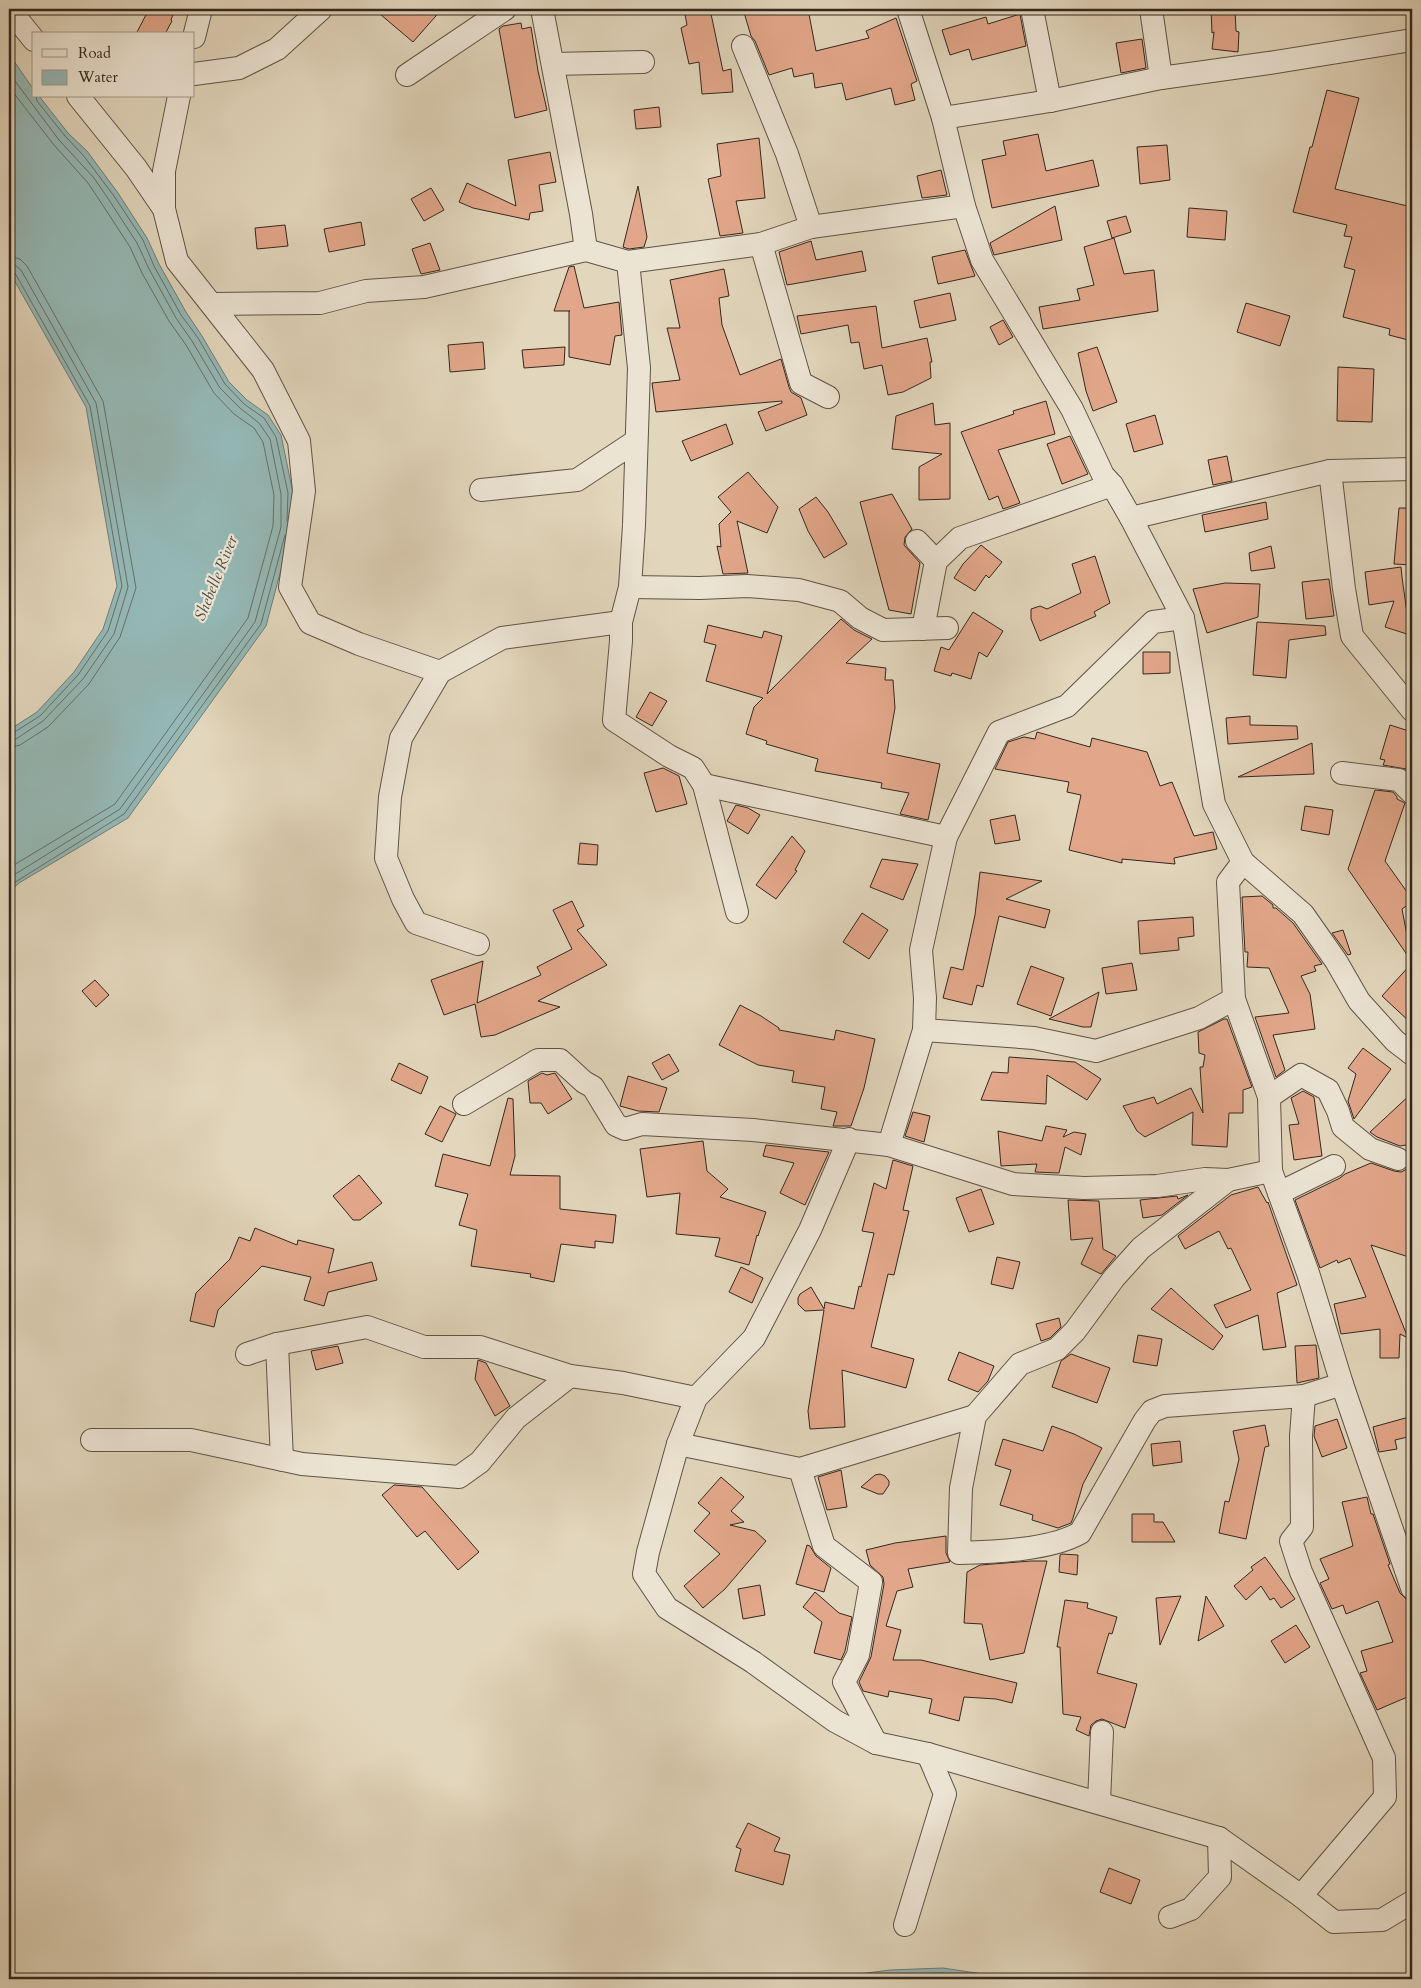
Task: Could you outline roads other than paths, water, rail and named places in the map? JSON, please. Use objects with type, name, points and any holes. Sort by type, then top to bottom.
[{"type":"street","points":[[9,9],[32,38]]},
{"type":"street","points":[[195,32],[201,9]]},
{"type":"street","points":[[195,74],[239,68],[277,49],[321,9]]},
{"type":"street","points":[[407,75],[505,9]]},
{"type":"street","points":[[542,9],[581,214],[586,250]]},
{"type":"street","points":[[908,9],[943,118],[964,206],[982,260],[1072,409],[1103,475],[1112,485],[1131,518],[1183,618],[1214,804],[1242,862],[1303,914],[1336,961],[1359,1001],[1395,1041],[1412,1054]]},
{"type":"street","points":[[1032,9],[1037,26],[1050,101]]},
{"type":"street","points":[[1152,9],[1161,78]]},
{"type":"street","points":[[943,118],[1050,101],[1161,78],[1412,40]]},
{"type":"street","points":[[743,46],[787,154],[811,226]]},
{"type":"street","points":[[553,64],[643,62]]},
{"type":"street","points":[[80,98],[136,168],[164,209]]},
{"type":"street","points":[[179,98],[164,171],[164,209],[177,261],[263,370],[299,441],[304,491],[290,587],[310,623],[359,644],[440,672]]},
{"type":"street","points":[[212,304],[320,303],[366,291],[424,288],[586,250],[628,262],[761,244],[811,226],[964,206]]},
{"type":"street","points":[[761,244],[801,383],[828,397]]},
{"type":"street","points":[[628,262],[639,368],[630,587],[621,622],[614,720],[669,756],[693,768],[704,786],[737,912]]},
{"type":"street","points":[[481,490],[577,480],[636,441]]},
{"type":"street","points":[[1131,518],[1330,471],[1412,469]]},
{"type":"street","points":[[1330,471],[1344,589],[1352,636],[1380,670],[1412,702]]},
{"type":"street","points":[[923,628],[936,561],[960,538],[1112,485]]},
{"type":"street","points":[[918,541],[936,561]]},
{"type":"street","points":[[630,587],[700,588],[747,586],[799,590],[840,601],[860,618],[883,630],[947,628]]},
{"type":"street","points":[[888,1145],[924,1030],[921,950],[946,837],[999,732],[1067,706],[1154,622],[1183,618]]},
{"type":"street","points":[[478,944],[416,923],[403,899],[386,858],[390,797],[401,738],[440,672],[502,638],[621,622]]},
{"type":"street","points":[[1342,773],[1399,780],[1412,793]]},
{"type":"street","points":[[704,786],[946,837]]},
{"type":"street","points":[[1242,862],[1228,882],[1234,999],[1269,1097],[1271,1171],[1308,1274],[1342,1384],[1412,1588]]},
{"type":"street","points":[[924,1030],[1034,1038],[1096,1052],[1199,1018],[1234,999]]},
{"type":"street","points":[[464,1104],[538,1060],[560,1060],[584,1082],[593,1087],[616,1125],[624,1129],[642,1124],[753,1130],[848,1139],[888,1145],[1012,1184],[1084,1188],[1157,1186],[1204,1179],[1228,1180],[1271,1171]]},
{"type":"street","points":[[1269,1097],[1301,1074],[1328,1090],[1343,1127],[1370,1149],[1398,1159]]},
{"type":"street","points":[[848,1139],[810,1230],[754,1338],[696,1398],[678,1444],[648,1552],[644,1574],[667,1608],[753,1662],[835,1721],[876,1742],[928,1754],[1219,1838],[1301,1896],[1334,1922],[1382,1920],[1412,1902]]},
{"type":"street","points":[[1279,1193],[1334,1166]]},
{"type":"street","points":[[1228,1180],[1141,1248],[1114,1278],[1076,1331],[1057,1349],[1020,1364],[974,1416],[961,1488],[959,1553],[994,1553],[1068,1540],[1080,1533],[1152,1411],[1165,1406],[1304,1396],[1342,1384]]},
{"type":"street","points":[[247,1354],[276,1344],[367,1327],[424,1347],[480,1347],[570,1376],[623,1383],[696,1398]]},
{"type":"street","points":[[276,1344],[282,1460]]},
{"type":"street","points":[[92,1440],[191,1440],[302,1464],[459,1477],[480,1462],[516,1418],[570,1376]]},
{"type":"street","points":[[1301,1896],[1384,1797],[1384,1758],[1301,1572],[1291,1541],[1302,1527],[1301,1436],[1304,1396]]},
{"type":"street","points":[[678,1444],[800,1469],[974,1416]]},
{"type":"street","points":[[800,1469],[824,1546],[871,1582],[858,1655],[844,1682],[876,1742]]},
{"type":"street","points":[[1099,1802],[1102,1732]]},
{"type":"street","points":[[905,1925],[945,1794],[928,1754]]},
{"type":"street","points":[[1170,1917],[1191,1909],[1220,1877],[1219,1838]]},
{"type":"water","name":"Shebelle River","points":[[9,54],[32,87],[32,98],[41,98],[68,133],[87,151],[118,193],[147,238],[159,264],[186,312],[229,382],[247,400],[268,415],[281,435],[293,493],[292,528],[266,626],[128,818],[19,883],[9,892],[9,730],[37,712],[74,672],[103,629],[117,586],[86,407],[9,271]]},
{"type":"water","points":[[943,1968],[1016,1979],[821,1979],[890,1970]]}]
